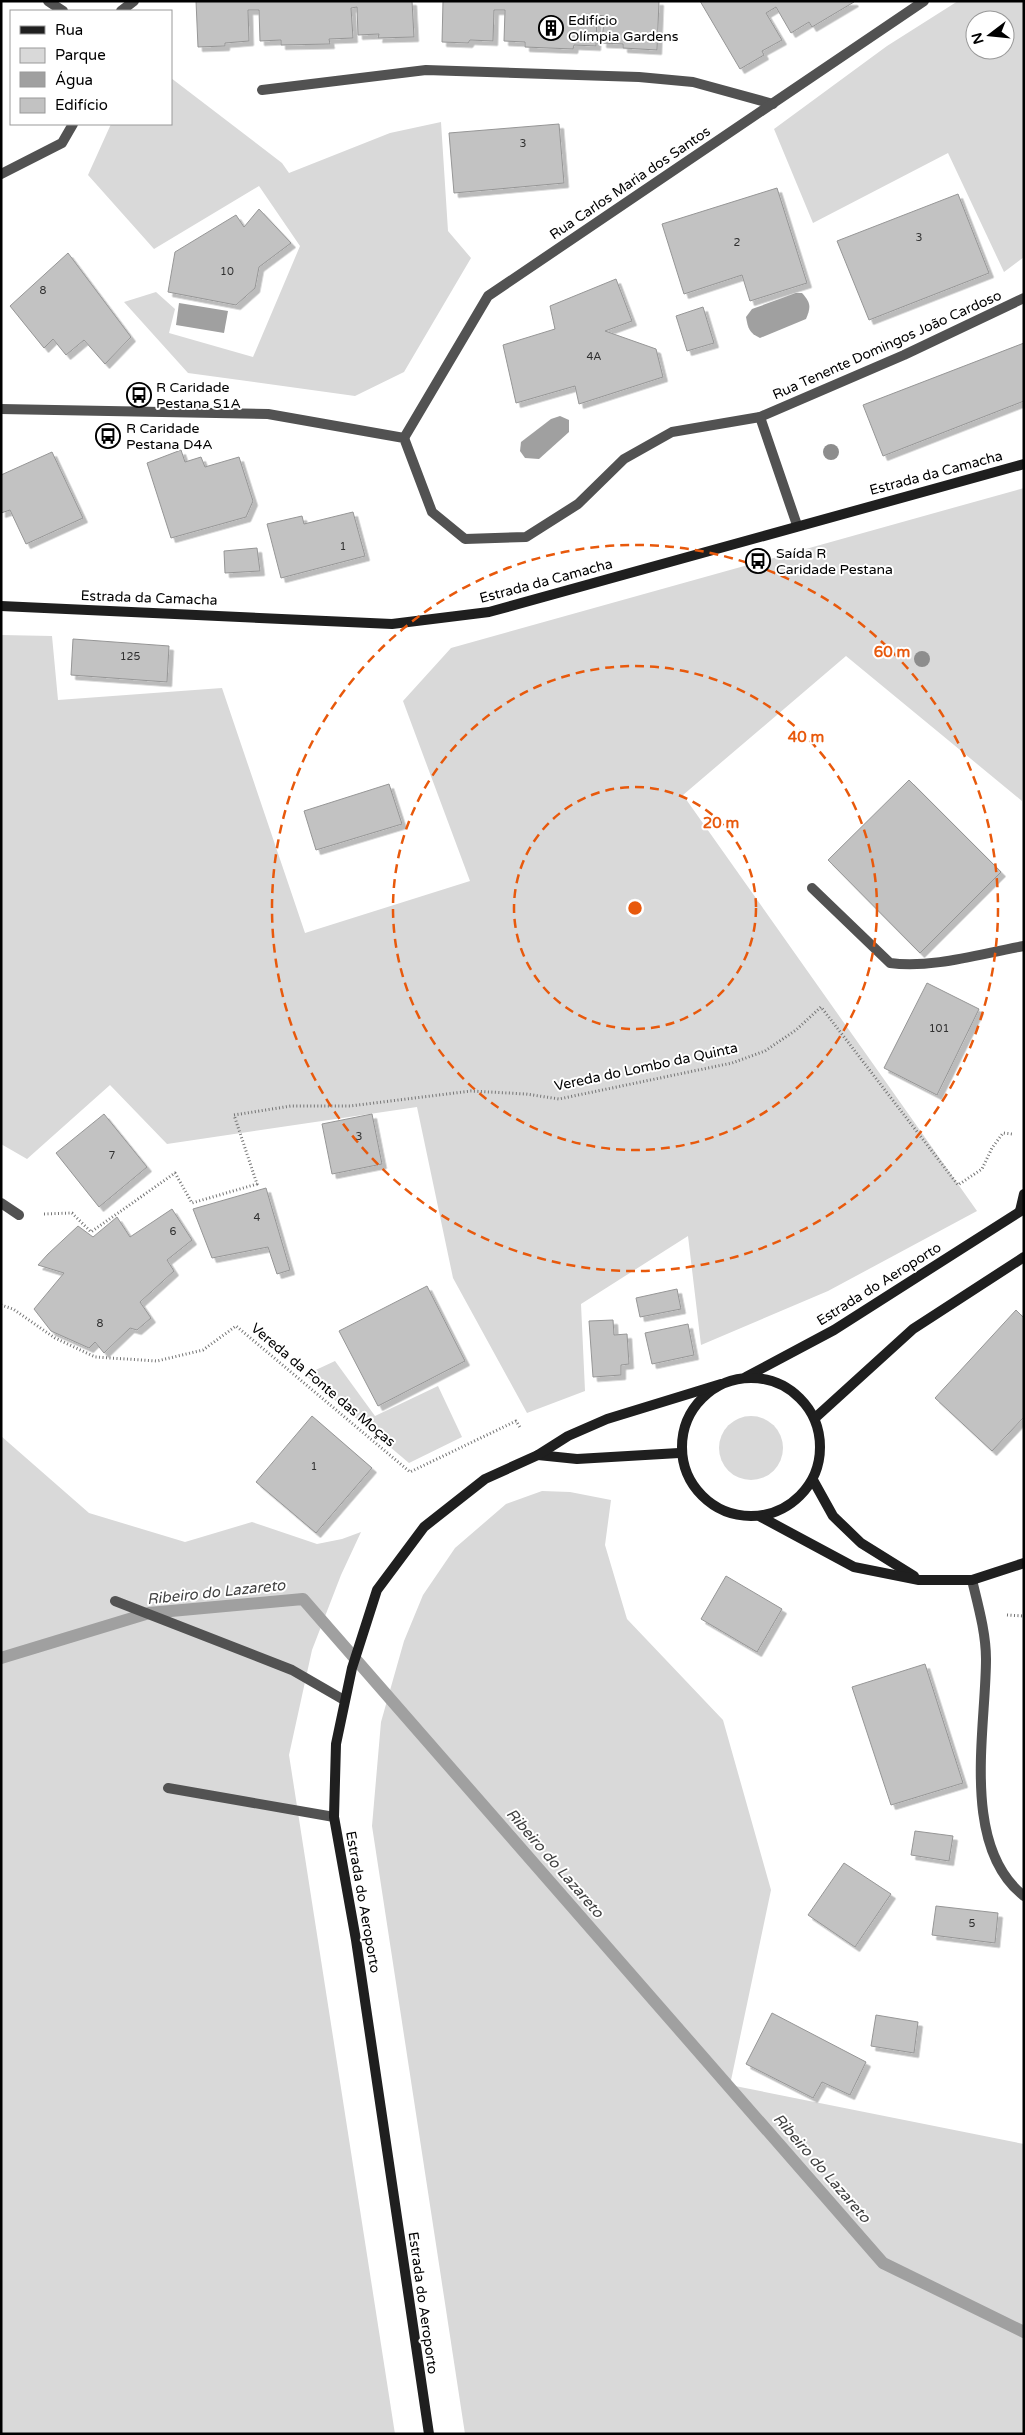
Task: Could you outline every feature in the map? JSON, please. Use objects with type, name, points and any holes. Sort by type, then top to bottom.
[{"type":"main road","name":"Estrada da Camacha","points":[[1,606],[392,624],[489,612],[796,525],[1024,464]]},
{"type":"main road","points":[[1022,1210],[1024,1194]]},
{"type":"main road","name":"Estrada do Aeroporto","points":[[745,1378],[834,1330],[1022,1210]]},
{"type":"main road","points":[[815,1418],[913,1329],[1024,1257]]},
{"type":"main road","points":[[761,1517],[790,1504],[801,1496],[813,1480],[820,1460],[820,1438],[815,1418],[803,1400],[788,1388],[769,1379],[745,1378],[721,1384],[701,1398],[688,1418],[679,1453],[696,1490],[715,1507],[739,1516],[761,1517],[854,1567],[919,1580],[972,1580],[1024,1562]]},
{"type":"main road","name":"Estrada do Aeroporto","points":[[429,2434],[356,1940],[334,1817],[336,1744],[352,1668],[377,1590],[424,1527],[485,1479],[538,1455],[568,1436],[607,1419],[721,1384]]},
{"type":"main road","points":[[538,1455],[577,1459],[679,1453]]},
{"type":"main road","points":[[813,1480],[833,1516],[861,1543],[919,1580]]},
{"type":"street","points":[[48,1],[62,10]]},
{"type":"street","points":[[122,10],[134,1]]},
{"type":"street","name":"Rua Carlos Maria dos Santos","points":[[404,438],[488,296],[924,1]]},
{"type":"street","points":[[262,90],[436,70],[639,77],[692,82],[773,104]]},
{"type":"street","points":[[1,174],[62,143],[73,125]]},
{"type":"street","name":"Rua Tenente Domingos João Cardoso","points":[[404,438],[432,512],[465,539],[526,537],[578,504],[624,459],[672,432],[760,416],[904,355],[1024,298]]},
{"type":"street","points":[[1,408],[268,414],[404,438]]},
{"type":"street","points":[[760,416],[796,525]]},
{"type":"street","points":[[812,888],[890,963],[908,965],[926,963],[1024,946]]},
{"type":"street","points":[[1,1203],[18,1215]]},
{"type":"street","points":[[972,1580],[980,1612],[986,1657],[982,1741],[982,1808],[993,1852],[1012,1887],[1024,1896]]},
{"type":"street","points":[[115,1601],[292,1670],[344,1700]]},
{"type":"street","points":[[168,1788],[334,1817]]},
{"type":"path","name":"Vereda do Lombo da Quinta","points":[[18,1215],[72,1213],[91,1232],[175,1173],[192,1202],[257,1184],[234,1115],[291,1106],[350,1106],[471,1091],[526,1094],[559,1099],[732,1063],[765,1050],[796,1030],[821,1007],[958,1185],[982,1169],[992,1148],[1003,1133],[1012,1134]]},
{"type":"path","name":"Vereda da Fonte das Moças","points":[[1,1304],[13,1309],[55,1338],[95,1357],[157,1361],[203,1350],[236,1326],[410,1472],[516,1420],[521,1429]]},
{"type":"green space","points":[[958,1],[1024,1],[1024,257],[1004,272],[948,153],[813,223],[774,129],[887,46]]},
{"type":"green space","points":[[172,79],[282,163],[289,173],[390,133],[441,122],[448,231],[471,258],[404,372],[355,396],[188,373],[124,302],[156,292],[175,309],[169,333],[253,357],[300,246],[259,186],[154,249],[88,175],[111,125],[172,125]]},
{"type":"green space","points":[[1024,488],[1022,801],[846,656],[683,795],[977,1211],[828,1291],[701,1345],[688,1236],[581,1304],[585,1391],[527,1413],[453,1278],[417,1107],[167,1144],[110,1085],[27,1159],[1,1144],[1,635],[52,636],[58,700],[222,688],[305,933],[470,881],[403,701],[451,648]]},
{"type":"green space","points":[[335,1361],[375,1416],[438,1386],[462,1437],[409,1463],[305,1375]]},
{"type":"green space","points":[[751,1416],[769,1422],[777,1430],[783,1448],[777,1466],[769,1474],[751,1480],[733,1474],[725,1466],[719,1448],[725,1430],[733,1422]]},
{"type":"green space","points":[[1,1436],[89,1513],[185,1542],[252,1522],[317,1544],[342,1539],[361,1532],[341,1575],[312,1650],[289,1755],[395,2434],[1,2434]]},
{"type":"green space","points":[[542,1491],[570,1492],[611,1500],[605,1545],[627,1619],[723,1720],[771,1890],[730,2085],[1024,2144],[1024,2434],[465,2434],[372,1826],[381,1722],[404,1641],[423,1595],[455,1548],[506,1504]]},
{"type":"water","points":[[796,293],[802,293],[809,302],[809,311],[806,319],[760,338],[751,332],[746,317],[752,309]]},
{"type":"water","points":[[179,303],[228,311],[224,333],[176,325]]},
{"type":"water","points":[[560,416],[569,420],[569,432],[539,459],[525,458],[520,451],[521,442],[551,419]]},
{"type":"building","points":[[196,1],[412,1],[414,37],[378,38],[379,34],[358,35],[357,7],[351,8],[353,38],[329,39],[330,44],[281,45],[281,40],[260,41],[259,10],[248,10],[249,41],[225,43],[225,46],[198,47]]},
{"type":"building","name":"Edifício Olímpia Gardens","points":[[443,1],[659,1],[657,50],[623,48],[623,44],[602,43],[604,16],[597,15],[596,46],[574,45],[573,49],[525,47],[525,42],[504,41],[505,10],[494,10],[493,41],[470,40],[468,43],[442,42]]},
{"type":"building","name":"Edifício Olímpia Gardens","points":[[700,1],[854,2],[812,27],[809,22],[791,33],[776,7],[766,13],[782,40],[762,51],[764,55],[740,69]]},
{"type":"building","points":[[559,124],[564,183],[454,193],[449,133]]},
{"type":"building","points":[[777,188],[807,283],[750,301],[742,275],[684,294],[662,224]]},
{"type":"building","points":[[958,194],[989,273],[869,320],[837,241]]},
{"type":"building","points":[[259,209],[291,243],[259,267],[255,288],[236,305],[168,292],[175,252],[236,215],[244,227]]},
{"type":"building","points":[[68,253],[131,337],[105,364],[84,340],[66,355],[53,339],[44,348],[10,306]]},
{"type":"building","points":[[616,279],[632,321],[605,331],[656,349],[663,377],[579,404],[575,386],[516,403],[503,345],[555,329],[550,306]]},
{"type":"building","points":[[703,307],[714,343],[687,351],[676,316]]},
{"type":"building","points":[[1024,343],[1024,401],[883,456],[863,405]]},
{"type":"building","points":[[181,450],[185,462],[201,457],[205,467],[239,457],[253,501],[246,517],[171,538],[147,463]]},
{"type":"building","points":[[52,452],[83,518],[26,544],[10,510],[1,513],[1,475]]},
{"type":"building","points":[[353,512],[365,556],[281,578],[267,524],[302,516],[304,524]]},
{"type":"building","points":[[257,548],[260,571],[225,573],[224,551]]},
{"type":"building","points":[[73,639],[169,646],[167,682],[71,675]]},
{"type":"building","points":[[909,780],[1001,872],[920,953],[828,860]]},
{"type":"building","points":[[389,784],[402,824],[316,850],[304,811]]},
{"type":"building","points":[[927,983],[979,1009],[937,1095],[884,1068]]},
{"type":"building","points":[[104,1114],[147,1167],[99,1207],[56,1153]]},
{"type":"building","points":[[372,1114],[382,1164],[332,1174],[322,1124]]},
{"type":"building","points":[[266,1188],[290,1270],[277,1274],[268,1247],[212,1258],[193,1209]]},
{"type":"building","points":[[172,1209],[192,1240],[167,1260],[174,1271],[140,1302],[151,1318],[137,1330],[130,1328],[104,1353],[95,1342],[89,1348],[51,1331],[34,1309],[64,1273],[38,1265],[48,1254],[78,1226],[93,1237],[117,1217],[130,1237]]},
{"type":"building","points":[[427,1286],[465,1361],[378,1406],[339,1331]]},
{"type":"building","points":[[677,1289],[681,1309],[640,1317],[636,1298]]},
{"type":"building","points":[[1016,1310],[1024,1318],[1024,1417],[992,1451],[935,1398]]},
{"type":"building","points":[[613,1320],[614,1335],[627,1334],[629,1364],[621,1365],[621,1375],[593,1377],[589,1321]]},
{"type":"building","points":[[688,1324],[694,1355],[652,1364],[645,1333]]},
{"type":"building","points":[[312,1416],[372,1468],[316,1533],[256,1482]]},
{"type":"building","points":[[726,1576],[782,1609],[757,1652],[701,1619]]},
{"type":"building","points":[[925,1664],[963,1783],[891,1805],[852,1687]]},
{"type":"building","points":[[915,1831],[953,1836],[949,1861],[911,1855]]},
{"type":"building","points":[[844,1863],[891,1894],[855,1947],[808,1915]]},
{"type":"building","points":[[936,1906],[998,1913],[995,1943],[932,1935]]},
{"type":"building","points":[[772,2013],[866,2062],[850,2095],[822,2082],[813,2098],[746,2064]]},
{"type":"building","points":[[876,2015],[918,2022],[914,2053],[871,2046]]},
{"type":"waterway","name":"Ribeiro do Lazareto","points":[[1,1658],[149,1613],[303,1599],[883,2263],[1024,2332]]},
{"type":"place","name":"Edifício Olímpia Gardens","points":[[551,28]]},
{"type":"place","name":"R Caridade Pestana S1A","points":[[139,395]]},
{"type":"place","name":"R Caridade Pestana D4A","points":[[108,436]]},
{"type":"place","name":"Saída R Caridade Pestana","points":[[758,561]]}]
